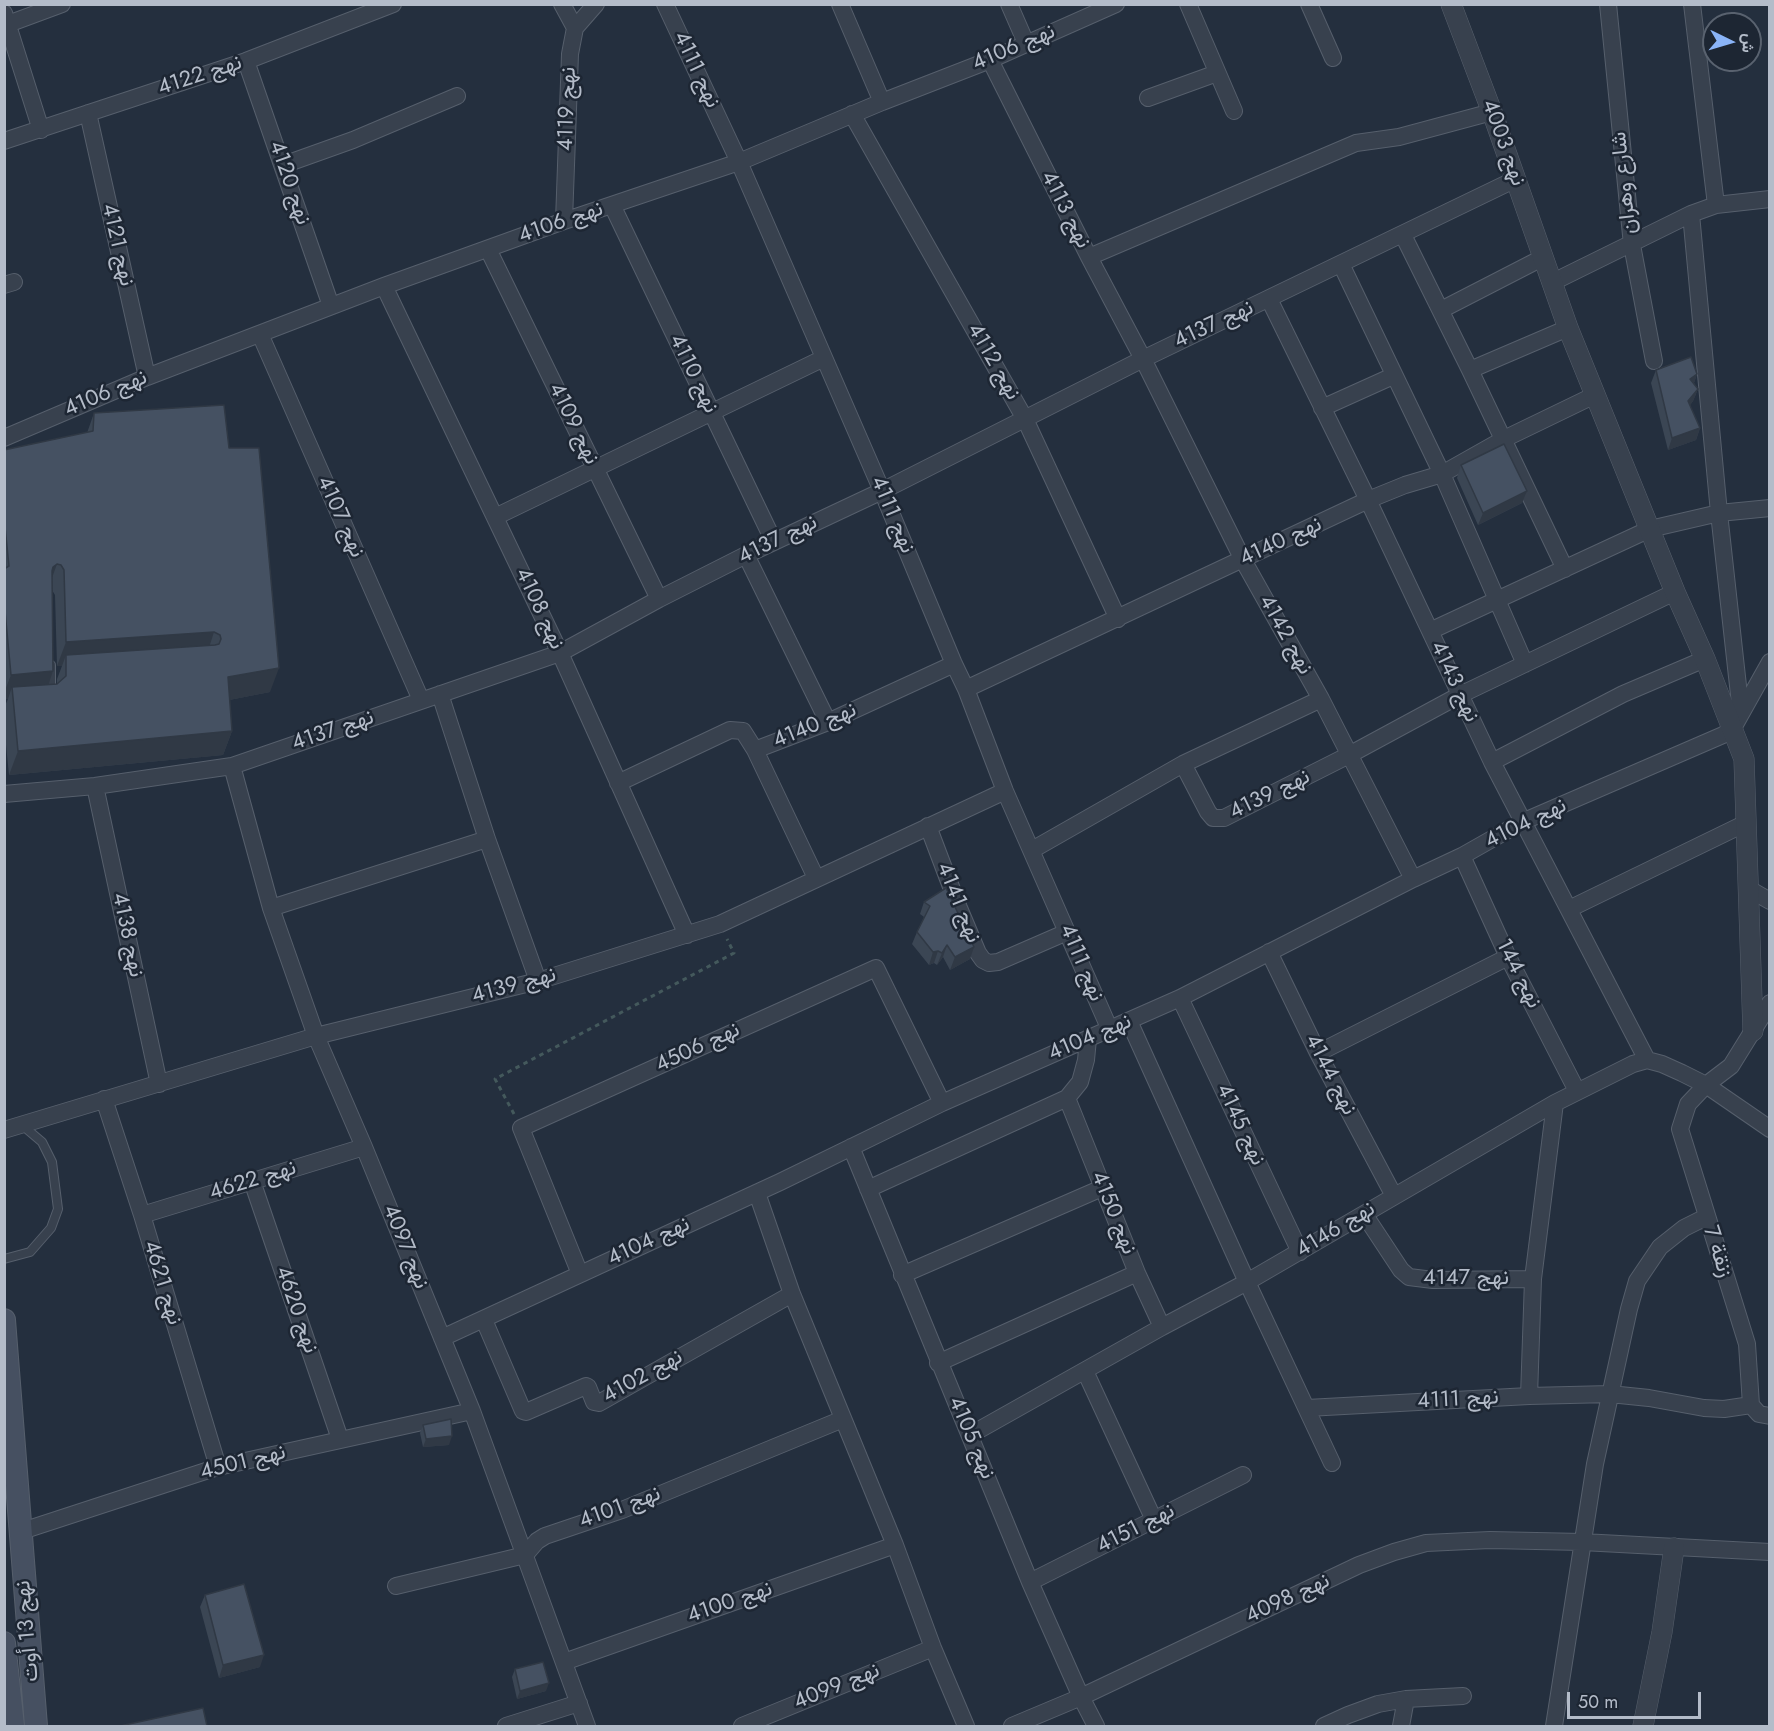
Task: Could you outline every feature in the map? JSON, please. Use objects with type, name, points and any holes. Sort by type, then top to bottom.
[{"type":"main road","name":"نهج 13 أوت","points":[[4,1320],[36,1726]]},
{"type":"main road","name":"نهج 13 أوت","points":[[4,1643],[12,1726]]},
{"type":"street","points":[[41,130],[6,18],[62,4]]},
{"type":"street","points":[[562,4],[574,28],[596,4]]},
{"type":"street","name":"نهج 4111","points":[[665,4],[739,162],[882,491],[966,689],[1005,791],[1110,1030]]},
{"type":"street","points":[[840,4],[882,102]]},
{"type":"street","points":[[1009,4],[1026,44]]},
{"type":"street","name":"نهج 4106","points":[[4,438],[147,377],[384,286],[564,221],[739,162],[852,114],[990,60],[1116,4]]},
{"type":"street","points":[[1188,4],[1234,111]]},
{"type":"street","points":[[1309,4],[1333,58]]},
{"type":"street","name":"نهج 4003","points":[[1450,4],[1492,112],[1568,328],[1675,592],[1705,659],[1737,721],[1744,759],[1753,1031]]},
{"type":"street","name":"شارع وهران","points":[[1608,4],[1632,245],[1654,361]]},
{"type":"street","points":[[1692,4],[1716,205]]},
{"type":"street","name":"نهج 4122","points":[[4,141],[246,61],[386,6]]},
{"type":"street","name":"نهج 4119","points":[[564,221],[570,54],[574,28]]},
{"type":"street","name":"نهج 4113","points":[[990,60],[1143,359]]},
{"type":"street","name":"نهج 4120","points":[[246,61],[331,306]]},
{"type":"street","points":[[1149,98],[1217,73]]},
{"type":"street","points":[[283,165],[352,140],[457,96]]},
{"type":"street","points":[[1089,257],[1356,143],[1399,137],[1492,112]]},
{"type":"street","name":"نهج 4121","points":[[88,113],[147,377]]},
{"type":"street","name":"نهج 4112","points":[[852,114],[1025,418],[1118,619]]},
{"type":"street","name":"نهج 4137","points":[[4,795],[95,786],[232,766],[560,653],[746,555],[882,491],[1143,359],[1516,179]]},
{"type":"street","points":[[1553,282],[1691,214],[1716,205],[1770,199]]},
{"type":"street","name":"نهج 4110","points":[[612,206],[774,542]]},
{"type":"street","points":[[1691,214],[1737,721]]},
{"type":"street","points":[[1403,235],[1504,439],[1565,569]]},
{"type":"street","name":"نهج 4109","points":[[488,249],[659,599]]},
{"type":"street","points":[[1441,310],[1544,257]]},
{"type":"street","points":[[1341,264],[1442,474],[1525,664]]},
{"type":"street","name":"نهج 4108","points":[[384,286],[560,653],[687,934]]},
{"type":"street","name":"نهج 4143","points":[[1269,299],[1368,500],[1492,762],[1647,1060]]},
{"type":"street","points":[[1470,369],[1568,328]]},
{"type":"street","name":"نهج 4107","points":[[260,334],[421,700]]},
{"type":"street","points":[[495,517],[824,358]]},
{"type":"street","name":"نهج 4142","points":[[1143,359],[1243,560],[1321,699],[1413,879]]},
{"type":"street","points":[[1322,408],[1393,376]]},
{"type":"street","name":"نهج 4140","points":[[966,689],[1368,500],[1405,485],[1442,474],[1504,439],[1595,394]]},
{"type":"street","points":[[1430,631],[1499,601],[1650,529],[1719,513],[1770,508]]},
{"type":"street","points":[[746,555],[828,722]]},
{"type":"street","points":[[1349,755],[1460,695],[1675,592]]},
{"type":"street","points":[[1492,762],[1623,694],[1705,659]]},
{"type":"street","points":[[1737,721],[1770,662]]},
{"type":"street","name":"نهج 4140","points":[[618,783],[730,730],[743,731],[755,750],[828,722],[954,664]]},
{"type":"street","points":[[440,694],[538,981]]},
{"type":"street","points":[[1032,850],[1183,765],[1321,699]]},
{"type":"street","name":"نهج 4104","points":[[442,1338],[756,1193],[942,1103],[1180,998],[1462,856],[1522,822],[1723,735],[1737,721]]},
{"type":"street","points":[[755,750],[816,878]]},
{"type":"street","name":"نهج 4139","points":[[1183,765],[1208,812],[1213,818],[1218,819],[1349,755]]},
{"type":"street","name":"نهج 4097","points":[[232,766],[271,908],[316,1036],[364,1146],[472,1412],[587,1726]]},
{"type":"street","name":"نهج 4138","points":[[95,786],[159,1084]]},
{"type":"street","name":"نهج 4139","points":[[4,1130],[316,1036],[538,981],[720,924],[1005,791]]},
{"type":"street","points":[[1569,909],[1746,823]]},
{"type":"street","name":"نهج 4141","points":[[928,826],[959,908],[982,960],[989,963],[999,962],[1067,932]]},
{"type":"street","points":[[271,908],[488,839]]},
{"type":"street","name":"نهج 144","points":[[1462,856],[1508,957],[1577,1091]]},
{"type":"street","points":[[1749,889],[1770,900]]},
{"type":"street","name":"نهج 4144","points":[[1269,952],[1318,1053],[1394,1196]]},
{"type":"street","points":[[1318,1053],[1508,957]]},
{"type":"street","name":"نهج 4506","points":[[521,1128],[876,968],[942,1103]]},
{"type":"street","name":"نهج 4145","points":[[1180,998],[1300,1252]]},
{"type":"street","name":"زنقة 7","points":[[1751,1405],[1746,1344],[1680,1129],[1688,1104],[1706,1085],[1731,1066],[1770,1003]]},
{"type":"street","name":"نهج 4111","points":[[1129,1022],[1332,1463]]},
{"type":"street","points":[[868,1189],[1067,1098],[1080,1082],[1086,1060],[1088,1039]]},
{"type":"street","points":[[1647,1060],[1682,1072],[1706,1085],[1770,1129]]},
{"type":"street","name":"نهج 4146","points":[[970,1435],[1300,1252],[1555,1103],[1633,1064],[1647,1060]]},
{"type":"street","name":"نهج 4150","points":[[1067,1098],[1137,1273],[1162,1327]]},
{"type":"street","name":"نهج 4621","points":[[104,1099],[142,1215],[218,1467]]},
{"type":"street","name":"نهج 4147","points":[[1364,1214],[1401,1270],[1409,1277],[1433,1280],[1533,1279],[1555,1103]]},
{"type":"street","points":[[521,1128],[580,1274]]},
{"type":"street","name":"نهج 4622","points":[[142,1215],[364,1146]]},
{"type":"street","name":"نهج 4105","points":[[851,1147],[1030,1582],[1096,1726]]},
{"type":"street","name":"نهج 4620","points":[[252,1181],[340,1439]]},
{"type":"street","points":[[902,1275],[1102,1188]]},
{"type":"street","points":[[756,1193],[792,1294],[966,1726]]},
{"type":"street","points":[[1554,1726],[1595,1464],[1637,1281],[1660,1246],[1684,1228],[1706,1217]]},
{"type":"street","points":[[938,1363],[1137,1273]]},
{"type":"street","points":[[1529,1396],[1533,1279]]},
{"type":"street","name":"نهج 4102","points":[[484,1320],[519,1402],[526,1412],[586,1386],[594,1402],[598,1403],[792,1294]]},
{"type":"street","points":[[1085,1371],[1154,1520]]},
{"type":"street","name":"نهج 4111","points":[[1307,1408],[1610,1394],[1704,1408],[1724,1409],[1751,1405]]},
{"type":"street","points":[[1751,1405],[1760,1414],[1770,1416]]},
{"type":"street","name":"نهج 4501","points":[[20,1532],[218,1467],[472,1412]]},
{"type":"street","name":"نهج 4101","points":[[396,1586],[525,1555],[544,1536],[622,1510],[843,1419]]},
{"type":"street","name":"نهج 4151","points":[[1030,1582],[1243,1475]]},
{"type":"street","name":"نهج 4098","points":[[1012,1726],[1081,1697],[1359,1565],[1426,1543],[1452,1540],[1582,1542],[1770,1552]]},
{"type":"street","name":"نهج 4100","points":[[564,1662],[895,1545]]},
{"type":"street","points":[[1643,1726],[1662,1632],[1670,1548]]},
{"type":"street","name":"نهج 4099","points":[[742,1726],[933,1648]]},
{"type":"street","points":[[1324,1726],[1348,1714],[1378,1704],[1406,1699],[1463,1696]]},
{"type":"street","points":[[1401,1726],[1406,1699]]},
{"type":"street","points":[[506,1726],[579,1703]]},
{"type":"lane","points":[[45,703],[51,698],[51,651]]},
{"type":"lane","points":[[51,673],[63,672]]},
{"type":"lane","points":[[4,1258],[30,1252],[51,1228],[58,1209],[52,1162],[42,1142],[22,1125]]},
{"type":"path","points":[[521,1128],[495,1079],[735,953],[720,924]]},
{"type":"building","points":[[1691,357],[1697,374],[1690,379],[1698,389],[1688,401],[1700,428],[1672,438],[1656,370]]},
{"type":"building","points":[[224,405],[229,448],[259,448],[279,668],[228,677],[232,731],[18,751],[12,687],[57,684],[66,676],[66,655],[215,645],[219,644],[221,639],[220,635],[214,632],[66,642],[64,570],[61,565],[57,564],[52,571],[53,671],[11,675],[4,600],[4,569],[9,566],[4,517],[4,450],[93,431],[94,413]]},
{"type":"building","points":[[1504,444],[1527,491],[1483,513],[1461,465]]},
{"type":"building","points":[[946,888],[974,947],[955,957],[947,945],[942,953],[933,952],[917,932],[930,906],[924,902]]},
{"type":"building","points":[[451,1419],[452,1436],[426,1439],[423,1425]]},
{"type":"building","points":[[244,1584],[264,1655],[223,1665],[205,1595]]},
{"type":"building","points":[[543,1662],[549,1683],[520,1691],[515,1669]]},
{"type":"building","points":[[203,1708],[207,1726],[120,1726]]}]
